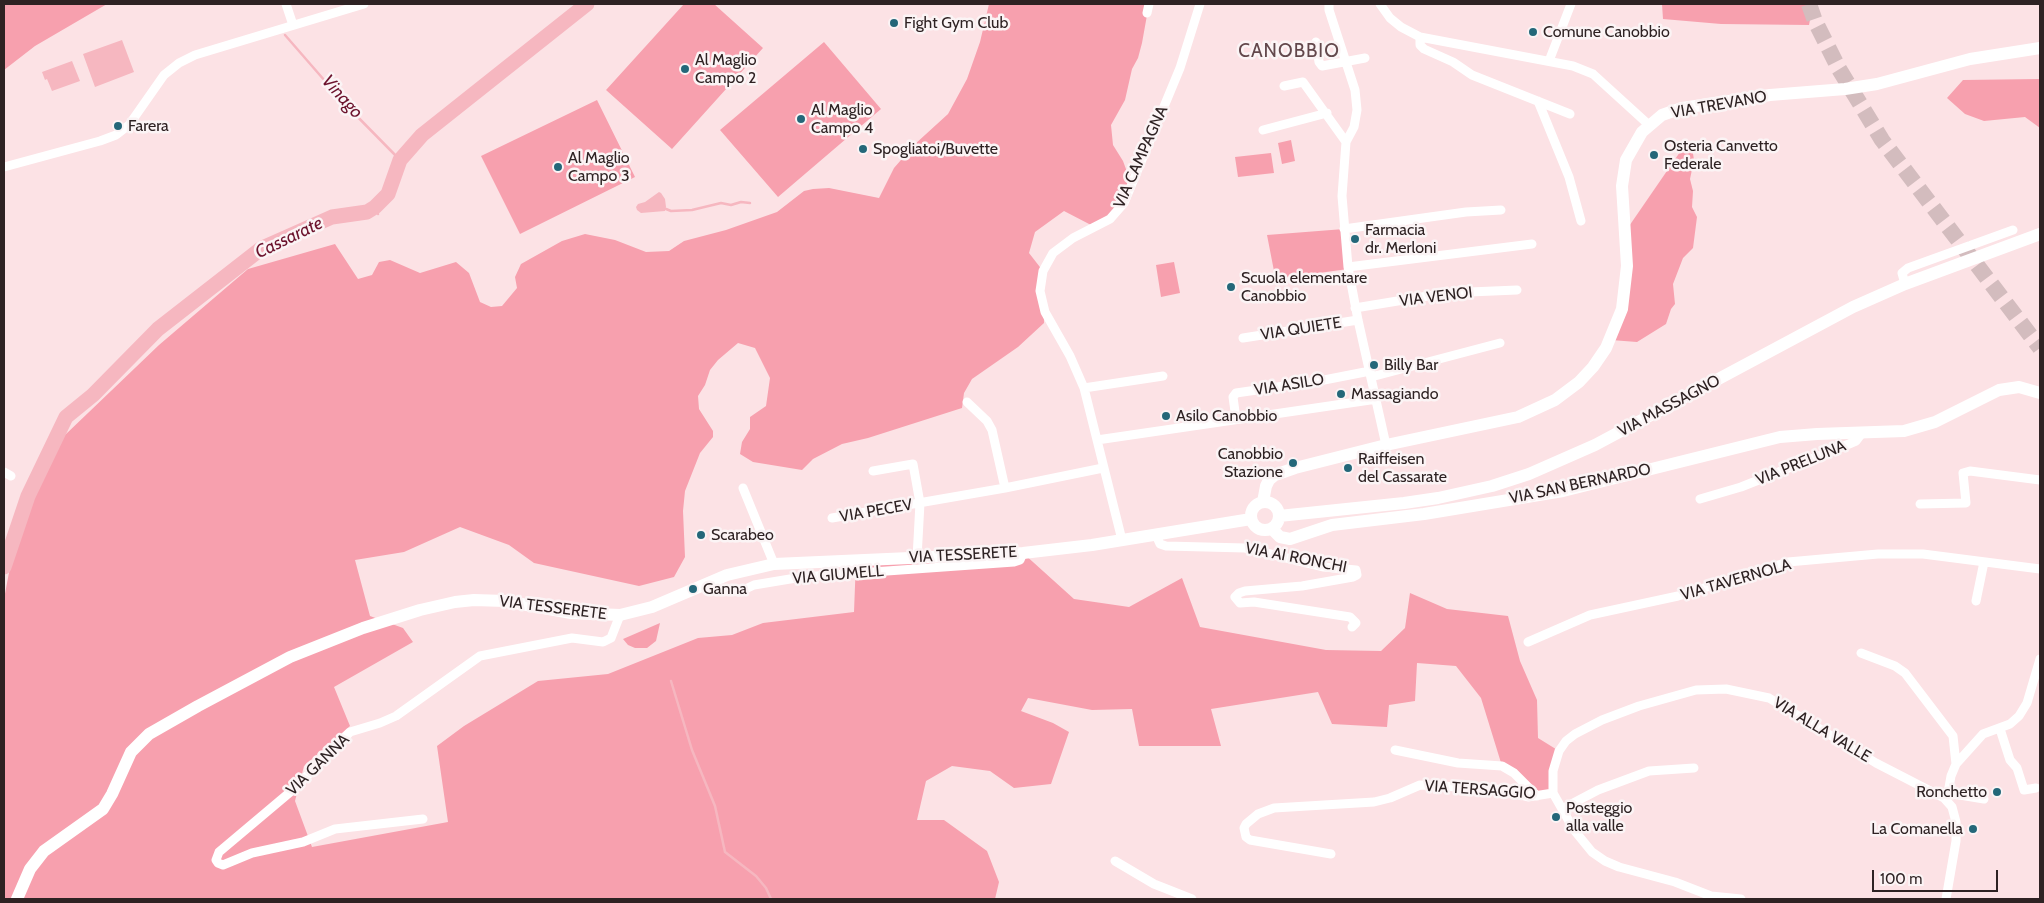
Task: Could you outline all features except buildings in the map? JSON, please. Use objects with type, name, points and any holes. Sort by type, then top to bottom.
[{"type":"main road","name":"VIA TREVANO","points":[[1648,125],[1666,113],[1682,108],[1770,95],[1846,89],[1877,84],[1970,59],[2040,48]]},
{"type":"main road","points":[[1263,502],[1266,486],[1275,475],[1295,468],[1386,445],[1530,413],[1563,396],[1593,367],[1611,340],[1622,309],[1627,266],[1622,178],[1626,160],[1648,125]]},
{"type":"main road","name":"VIA MASSAGNO","points":[[1279,516],[1438,498],[1492,486],[1529,474],[1595,446],[1853,307],[1905,284],[2040,234]]},
{"type":"main road","name":"VIA PRELUNA","points":[[1862,433],[1915,429],[1935,422],[1993,392],[2005,388],[2024,388],[2040,393]]},
{"type":"main road","name":"VIA SAN BERNARDO","points":[[1272,528],[1280,537],[1290,539],[1332,525],[1424,514],[1564,491],[1766,440],[1810,434],[1862,433]]},
{"type":"main road","points":[[1263,502],[1270,503],[1275,507],[1279,516],[1277,523],[1268,530],[1259,529],[1251,519],[1255,506],[1263,502]]},
{"type":"main road","name":"VIA TESSERETE","points":[[17,899],[30,869],[44,851],[103,809],[112,794],[126,759],[141,740],[198,706],[290,657],[363,628],[420,610],[455,602],[505,601],[571,613],[620,615],[652,607],[726,575],[774,564],[1023,553],[1156,535],[1251,519]]},
{"type":"street","points":[[286,4],[289,26]]},
{"type":"street","points":[[4,167],[100,142],[116,135],[129,125],[164,75],[179,63],[195,55],[364,4]]},
{"type":"street","name":"VIA CAMPAGNA","points":[[1122,540],[1084,388],[1070,356],[1045,312],[1040,292],[1043,271],[1053,253],[1073,238],[1110,219],[1124,203],[1180,68],[1200,4]]},
{"type":"street","points":[[1329,4],[1329,10],[1355,90],[1357,110],[1354,128],[1346,142],[1342,196],[1348,267],[1355,308],[1386,445]]},
{"type":"street","points":[[1380,4],[1398,26],[1420,36],[1573,66],[1593,74],[1648,125]]},
{"type":"street","points":[[1549,61],[1570,4]]},
{"type":"street","points":[[1420,36],[1420,45],[1424,49],[1452,62],[1472,75],[1570,114]]},
{"type":"street","points":[[1316,42],[1321,65],[1365,58]]},
{"type":"street","points":[[1284,86],[1303,82],[1346,142]]},
{"type":"street","points":[[1538,101],[1568,177],[1581,221]]},
{"type":"street","points":[[1263,130],[1326,113]]},
{"type":"street","points":[[1344,229],[1466,212],[1502,210]]},
{"type":"street","points":[[1905,284],[1902,273],[1908,268],[2013,230]]},
{"type":"street","points":[[1348,267],[1532,244]]},
{"type":"street","name":"VIA VENOI","points":[[1355,308],[1446,293],[1516,290]]},
{"type":"street","name":"VIA QUIETE","points":[[1244,338],[1358,320]]},
{"type":"street","points":[[1370,374],[1500,343]]},
{"type":"street","name":"VIA ASILO","points":[[1236,419],[1234,394],[1370,374]]},
{"type":"street","points":[[1084,388],[1163,376]]},
{"type":"street","points":[[1097,440],[1377,399]]},
{"type":"street","points":[[967,402],[986,421],[992,430],[1005,488],[1103,468]]},
{"type":"street","name":"VIA PRELUNA","points":[[1700,499],[1741,487],[1849,444],[1856,441],[1862,433]]},
{"type":"street","name":"VIA PECEV","points":[[873,471],[913,464],[920,503],[917,558]]},
{"type":"street","points":[[1920,504],[1966,503],[1963,473],[1970,471],[2040,480]]},
{"type":"street","points":[[743,488],[774,564]]},
{"type":"street","name":"VIA PECEV","points":[[832,518],[1005,488]]},
{"type":"street","name":"VIA AI RONCHI","points":[[1156,535],[1160,544],[1166,546],[1246,548],[1324,567],[1356,570],[1357,575],[1353,577],[1302,586],[1245,591],[1235,597],[1240,603],[1254,602],[1350,617],[1356,623],[1352,626]]},
{"type":"street","name":"VIA GIUMELL","points":[[739,592],[754,585],[802,578],[1014,562],[1020,560],[1023,553]]},
{"type":"street","name":"VIA TAVERNOLA","points":[[1528,642],[1590,615],[1678,596],[1788,562],[1878,554],[1923,554],[2040,569]]},
{"type":"street","points":[[1976,601],[1984,562]]},
{"type":"street","name":"VIA GANNA","points":[[423,818],[339,828],[303,842],[252,853],[223,865],[218,864],[216,860],[219,852],[295,788],[350,732],[396,716],[480,656],[572,638],[603,642],[611,638],[620,615]]},
{"type":"street","points":[[1861,653],[1895,666],[1904,673],[1953,736],[1956,764]]},
{"type":"street","points":[[1946,899],[1956,841],[1956,822],[1946,795],[1951,776],[1956,764],[1983,734],[2000,729],[2020,716],[2037,679],[2040,659]]},
{"type":"street","name":"VIA ALLA VALLE","points":[[1553,793],[1553,771],[1559,751],[1566,741],[1575,734],[1602,720],[1640,706],[1685,693],[1716,688],[1769,698],[1876,763],[1946,795],[1984,799]]},
{"type":"street","points":[[2000,729],[2010,760],[2017,768],[2024,790],[2036,788]]},
{"type":"street","points":[[1394,750],[1458,763],[1502,766],[1514,773],[1537,796]]},
{"type":"street","points":[[1562,809],[1598,790],[1649,771],[1694,768]]},
{"type":"street","name":"VIA TERSAGGIO","points":[[1331,854],[1250,840],[1246,837],[1244,828],[1258,814],[1274,808],[1374,802],[1390,798],[1420,785],[1496,789],[1520,796],[1537,796],[1553,793]]},
{"type":"street","points":[[1553,793],[1580,838],[1605,861],[1619,867],[1675,882],[1713,897],[1741,899]]},
{"type":"street","points":[[1114,861],[1148,880],[1192,899]]},
{"type":"shaded area","points":[[4,4],[107,4],[35,46],[4,70]]},
{"type":"shaded area","name":"Al Maglio Campo 2","points":[[684,4],[714,4],[763,48],[672,149],[606,90]]},
{"type":"shaded area","points":[[989,4],[1149,4],[1142,43],[1138,58],[1132,69],[1125,100],[1111,125],[1113,145],[1123,161],[1130,180],[1113,212],[1108,216],[1091,225],[1064,211],[1035,232],[1029,253],[1043,271],[1044,323],[1018,347],[972,379],[964,393],[962,408],[868,438],[842,444],[813,459],[802,470],[753,462],[740,454],[742,442],[750,429],[750,417],[766,406],[770,378],[755,348],[738,343],[718,360],[710,370],[705,385],[698,396],[699,409],[713,431],[713,437],[700,453],[685,491],[683,511],[685,557],[674,577],[639,586],[534,563],[509,545],[460,527],[404,552],[355,560],[370,616],[403,628],[413,642],[334,687],[350,726],[304,766],[295,801],[312,847],[448,822],[437,746],[464,726],[538,681],[608,674],[698,638],[732,635],[763,623],[854,612],[856,560],[1023,553],[1074,599],[1129,607],[1182,578],[1200,627],[1326,650],[1381,651],[1405,628],[1410,593],[1447,609],[1508,616],[1520,661],[1537,700],[1538,738],[1559,751],[1553,793],[1537,796],[1502,766],[1481,698],[1456,666],[1417,663],[1415,701],[1389,705],[1387,727],[1332,724],[1318,692],[1211,709],[1221,746],[1139,746],[1132,709],[1092,710],[1028,698],[1021,711],[1053,723],[1069,732],[1051,784],[1014,788],[990,771],[952,766],[926,781],[917,820],[944,820],[987,851],[999,882],[995,899],[4,899],[4,599],[11,562],[39,479],[65,435],[159,345],[248,269],[335,244],[358,279],[372,275],[379,262],[390,260],[420,273],[456,262],[469,273],[480,302],[491,307],[502,306],[517,288],[515,277],[521,264],[562,241],[585,234],[615,240],[646,252],[669,251],[684,241],[726,230],[777,212],[804,191],[829,188],[879,198],[894,168],[914,145],[948,114],[967,79],[980,42]]},
{"type":"shaded area","points":[[1662,4],[1813,4],[1809,25],[1721,24],[1663,19]]},
{"type":"shaded area","points":[[122,40],[134,72],[95,87],[83,54]]},
{"type":"shaded area","name":"Al Maglio Campo 4","points":[[824,42],[881,109],[778,197],[720,130]]},
{"type":"shaded area","points":[[72,61],[80,81],[52,91],[42,72]]},
{"type":"shaded area","points":[[2039,79],[2040,128],[2025,117],[1984,121],[1965,114],[1947,98],[1963,80]]},
{"type":"shaded area","name":"Al Maglio Campo 3","points":[[597,100],[635,177],[520,234],[481,156]]},
{"type":"shaded area","points":[[1291,140],[1295,161],[1282,164],[1278,143]]},
{"type":"shaded area","points":[[1691,141],[1694,160],[1690,179],[1693,191],[1692,207],[1697,217],[1693,248],[1683,258],[1673,284],[1675,304],[1671,309],[1666,324],[1637,342],[1611,340],[1618,322],[1625,232],[1680,152]]},
{"type":"shaded area","points":[[1271,153],[1274,173],[1238,177],[1235,157]]},
{"type":"shaded area","points":[[659,192],[665,199],[665,211],[641,213],[637,210],[638,204],[645,202]]},
{"type":"shaded area","points":[[1344,229],[1348,269],[1282,278],[1274,271],[1267,235]]},
{"type":"shaded area","points":[[1174,262],[1180,293],[1161,297],[1156,265]]},
{"type":"shaded area","points":[[660,623],[656,641],[647,648],[635,648],[628,645],[623,639]]},
{"type":"waterway","name":"Cassarate","points":[[4,567],[28,496],[66,417],[93,395],[158,329],[262,248],[332,217],[367,212],[375,207],[388,194],[400,160],[422,135],[587,4]]},
{"type":"waterway","name":"Vinago","points":[[285,35],[345,104],[400,160]]},
{"type":"waterway","points":[[666,209],[671,211],[692,210],[721,203],[731,205],[741,202],[750,203]]},
{"type":"waterway","name":"Cassarate","points":[[375,207],[378,214]]},
{"type":"waterway","points":[[671,681],[692,750],[715,806],[725,852],[756,876],[766,888],[771,899]]},
{"type":"tunnel","points":[[1809,4],[1815,21],[1839,69],[1882,140],[2040,348]]},
{"type":"place","name":"Fight Gym Club","points":[[894,23]]},
{"type":"place","name":"Comune Canobbio","points":[[1533,32]]},
{"type":"place","name":"Al Maglio Campo 2","points":[[685,69]]},
{"type":"place","name":"Al Maglio Campo 4","points":[[801,119]]},
{"type":"place","name":"Farera","points":[[118,126]]},
{"type":"place","name":"Spogliatoi/Buvette","points":[[863,149]]},
{"type":"place","name":"Osteria Canvetto Federale","points":[[1654,155]]},
{"type":"place","name":"Al Maglio Campo 3","points":[[558,167]]},
{"type":"place","name":"Farmacia dr. Merloni","points":[[1355,239]]},
{"type":"place","name":"Scuola elementare Canobbio","points":[[1231,287]]},
{"type":"place","name":"Billy Bar","points":[[1374,365]]},
{"type":"place","name":"Massagiando","points":[[1341,394]]},
{"type":"place","name":"Asilo Canobbio","points":[[1166,416]]},
{"type":"place","name":"Canobbio Stazione","points":[[1293,463]]},
{"type":"place","name":"Raiffeisen del Cassarate","points":[[1348,468]]},
{"type":"place","name":"Scarabeo","points":[[701,535]]},
{"type":"place","name":"Ganna","points":[[693,589]]},
{"type":"place","name":"Ronchetto","points":[[1997,792]]},
{"type":"place","name":"Posteggio alla valle","points":[[1556,817]]},
{"type":"place","name":"La Comanella","points":[[1973,829]]},
{"type":"district","name":"CANOBBIO","points":[[1289,51]]}]
